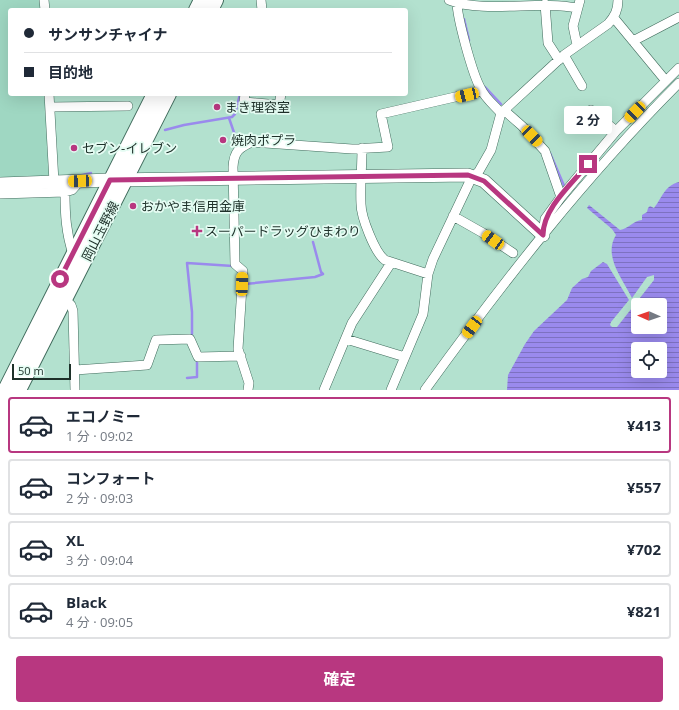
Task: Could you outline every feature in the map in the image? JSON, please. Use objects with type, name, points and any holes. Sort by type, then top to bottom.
[{"type":"main road","name":"岡山玉野線","points":[[19,390],[60,295],[73,254],[153,96]]},
{"type":"main road","name":"岡山玉野線","points":[[5,390],[126,180],[168,96]]},
{"type":"street","points":[[391,390],[423,314],[428,274],[452,216],[474,176],[492,150],[503,112],[561,58],[614,18],[618,9],[618,0]]},
{"type":"street","points":[[561,197],[545,151],[522,126],[503,112],[482,91],[475,78],[454,1],[578,4],[573,26],[577,45]]},
{"type":"street","points":[[550,3],[548,43],[582,86]]},
{"type":"street","points":[[633,42],[679,17]]},
{"type":"street","points":[[614,18],[665,82]]},
{"type":"street","points":[[543,235],[546,219],[561,197],[616,132],[679,68]]},
{"type":"street","points":[[657,105],[655,102],[665,82]]},
{"type":"street","points":[[425,390],[543,235],[612,152],[679,83]]},
{"type":"street","points":[[248,390],[248,383],[238,349],[243,271],[236,265],[233,156],[243,146],[252,142],[362,148],[388,147],[381,114],[482,91]]},
{"type":"street","points":[[50,96],[54,182]]},
{"type":"street","points":[[245,96],[244,102],[279,105],[280,96]]},
{"type":"street","points":[[50,107],[128,106]]},
{"type":"street","points":[[591,110],[616,132]]},
{"type":"street","points":[[362,148],[360,206],[372,241],[379,256],[391,263],[428,274]]},
{"type":"street","points":[[0,184],[110,180],[362,176],[474,176],[484,181],[543,235]]},
{"type":"street","points":[[0,194],[65,192],[72,190],[80,181]]},
{"type":"street","points":[[65,192],[67,231],[73,254]]},
{"type":"street","points":[[452,216],[483,232],[513,253]]},
{"type":"street","points":[[324,390],[352,323],[391,263]]},
{"type":"street","points":[[60,295],[73,311],[75,390]]},
{"type":"street","points":[[75,370],[147,365],[156,340],[190,339],[198,357],[241,356]]},
{"type":"street","points":[[346,339],[406,357]]},
{"type":"shaded area","points":[[0,0],[41,0],[42,8],[8,8],[8,96],[47,96],[51,177],[0,178]]},
{"type":"shaded area","points":[[679,182],[679,390],[507,390],[508,375],[534,331],[567,300],[572,288],[582,279],[588,277],[591,271],[603,262],[607,264],[629,300],[610,325],[612,327],[617,327],[631,309],[631,334],[667,334],[667,298],[640,298],[654,280],[654,275],[647,277],[632,298],[615,267],[612,251],[616,235],[612,229],[587,208],[589,205],[620,230],[636,221],[642,220],[642,215],[647,212],[650,206],[654,208],[670,186]]},
{"type":"waterway","points":[[464,19],[469,40]]},
{"type":"waterway","points":[[485,87],[501,104]]},
{"type":"waterway","points":[[165,130],[184,125],[232,117],[235,114],[240,96]]},
{"type":"waterway","points":[[229,118],[239,147]]},
{"type":"waterway","points":[[550,153],[565,188]]},
{"type":"waterway","points":[[78,176],[91,173]]},
{"type":"waterway","points":[[245,284],[315,277],[323,274],[321,272],[313,242]]},
{"type":"waterway","points":[[192,334],[192,312],[187,263],[233,266]]},
{"type":"waterway","points":[[187,378],[197,377],[197,362]]},
{"type":"place","name":"まき理容室","points":[[217,107]]},
{"type":"place","name":"焼肉ポプラ","points":[[223,140]]},
{"type":"place","name":"セブン-イレブン","points":[[74,148]]},
{"type":"place","name":"おかやま信用金庫","points":[[133,206]]},
{"type":"place","name":"スーパードラッグひまわり","points":[[197,231]]},
{"type":"route","points":[[60,279],[110,180],[468,175],[484,181],[543,235],[543,227],[546,219],[561,197],[588,164]]}]
